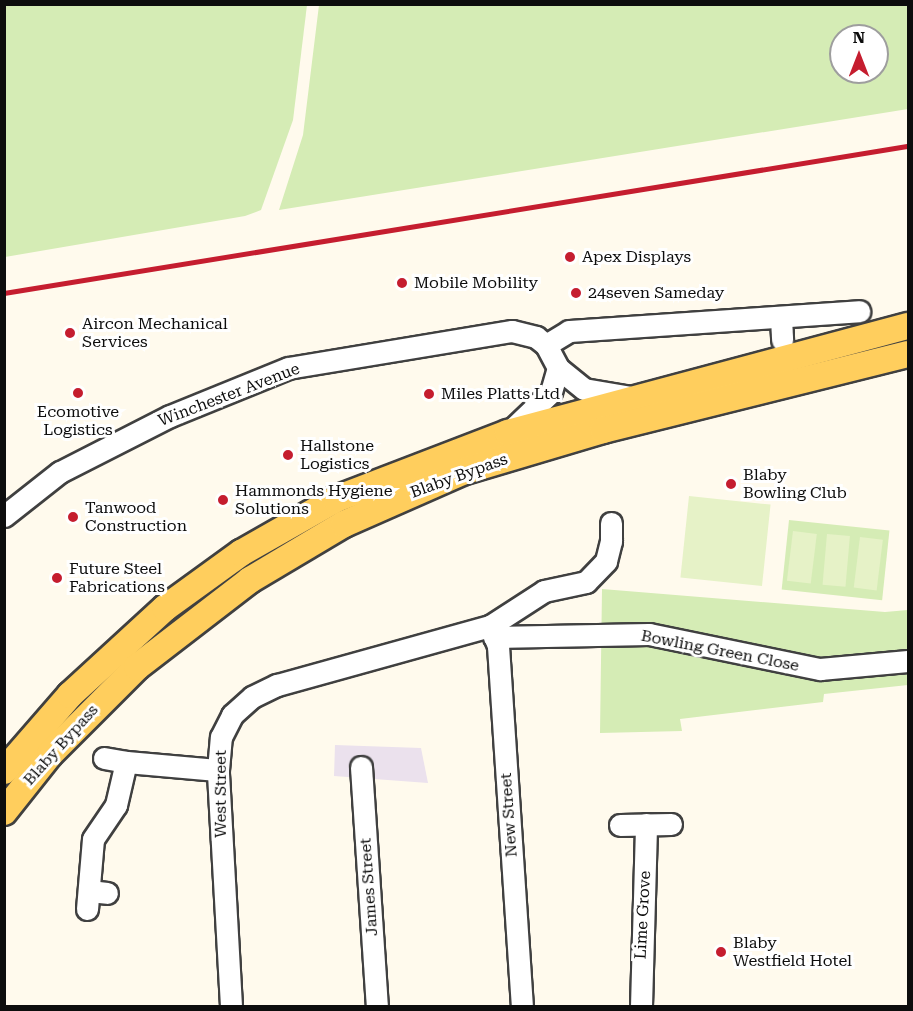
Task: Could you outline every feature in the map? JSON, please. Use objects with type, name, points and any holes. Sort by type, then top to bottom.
[{"type":"main road","name":"Blaby Bypass","points":[[4,771],[70,695],[134,635],[242,553],[345,495],[508,433],[631,398],[909,326]]},
{"type":"main road","name":"Blaby Bypass","points":[[4,812],[50,754],[105,696],[152,654],[250,580],[344,524],[476,468],[603,430],[909,354]]},
{"type":"street","points":[[631,398],[584,389],[558,368],[546,345],[569,331],[860,311]]},
{"type":"street","points":[[781,318],[783,340]]},
{"type":"street","name":"Winchester Avenue","points":[[4,516],[60,471],[170,416],[288,368],[512,331],[536,337],[546,345]]},
{"type":"street","points":[[508,433],[551,392],[558,368]]},
{"type":"street","points":[[492,631],[544,591],[586,582],[606,561],[611,542],[611,523]]},
{"type":"street","name":"Bowling Green Close","points":[[492,631],[649,634],[820,669],[909,661]]},
{"type":"street","name":"West Street","points":[[231,1006],[218,770],[221,737],[232,715],[263,690],[492,631]]},
{"type":"street","name":"New Street","points":[[492,631],[499,658],[522,1006]]},
{"type":"street","points":[[104,758],[218,770]]},
{"type":"street","points":[[94,898],[93,839],[116,805],[126,762]]},
{"type":"street","name":"James Street","points":[[361,767],[377,1006]]},
{"type":"street","name":"Lime Grove","points":[[640,1006],[646,824]]},
{"type":"street","points":[[620,825],[671,824]]},
{"type":"shaded area","points":[[335,745],[421,748],[428,783],[334,776]]},
{"type":"green space","points":[[5,4],[307,5],[293,120],[261,210],[245,216],[5,257]]},
{"type":"green space","points":[[319,5],[908,5],[908,109],[279,210],[303,135]]},
{"type":"green space","points":[[689,496],[771,505],[762,586],[680,578]]},
{"type":"green space","points":[[789,520],[889,531],[882,600],[782,590]]},
{"type":"green space","points":[[793,531],[817,534],[811,584],[787,581]]},
{"type":"green space","points":[[827,534],[850,536],[845,587],[823,585]]},
{"type":"green space","points":[[860,537],[883,540],[877,590],[854,588]]},
{"type":"green space","points":[[602,589],[885,612],[908,610],[908,685],[824,694],[823,702],[680,719],[682,731],[600,733]]},
{"type":"railway","points":[[4,293],[908,146]]},
{"type":"place","name":"Apex Displays","points":[[570,257]]},
{"type":"place","name":"Mobile Mobility","points":[[402,283]]},
{"type":"place","name":"24seven Sameday","points":[[576,293]]},
{"type":"place","name":"Aircon Mechanical Services","points":[[70,333]]},
{"type":"place","name":"Ecomotive Logistics","points":[[78,393]]},
{"type":"place","name":"Miles Platts Ltd","points":[[429,394]]},
{"type":"place","name":"Hallstone Logistics","points":[[288,455]]},
{"type":"place","name":"Blaby Bowling Club","points":[[731,484]]},
{"type":"place","name":"Hammonds Hygiene Solutions","points":[[223,500]]},
{"type":"place","name":"Tanwood Construction","points":[[73,517]]},
{"type":"place","name":"Future Steel Fabrications","points":[[57,578]]},
{"type":"place","name":"Blaby Westfield Hotel","points":[[721,952]]}]
